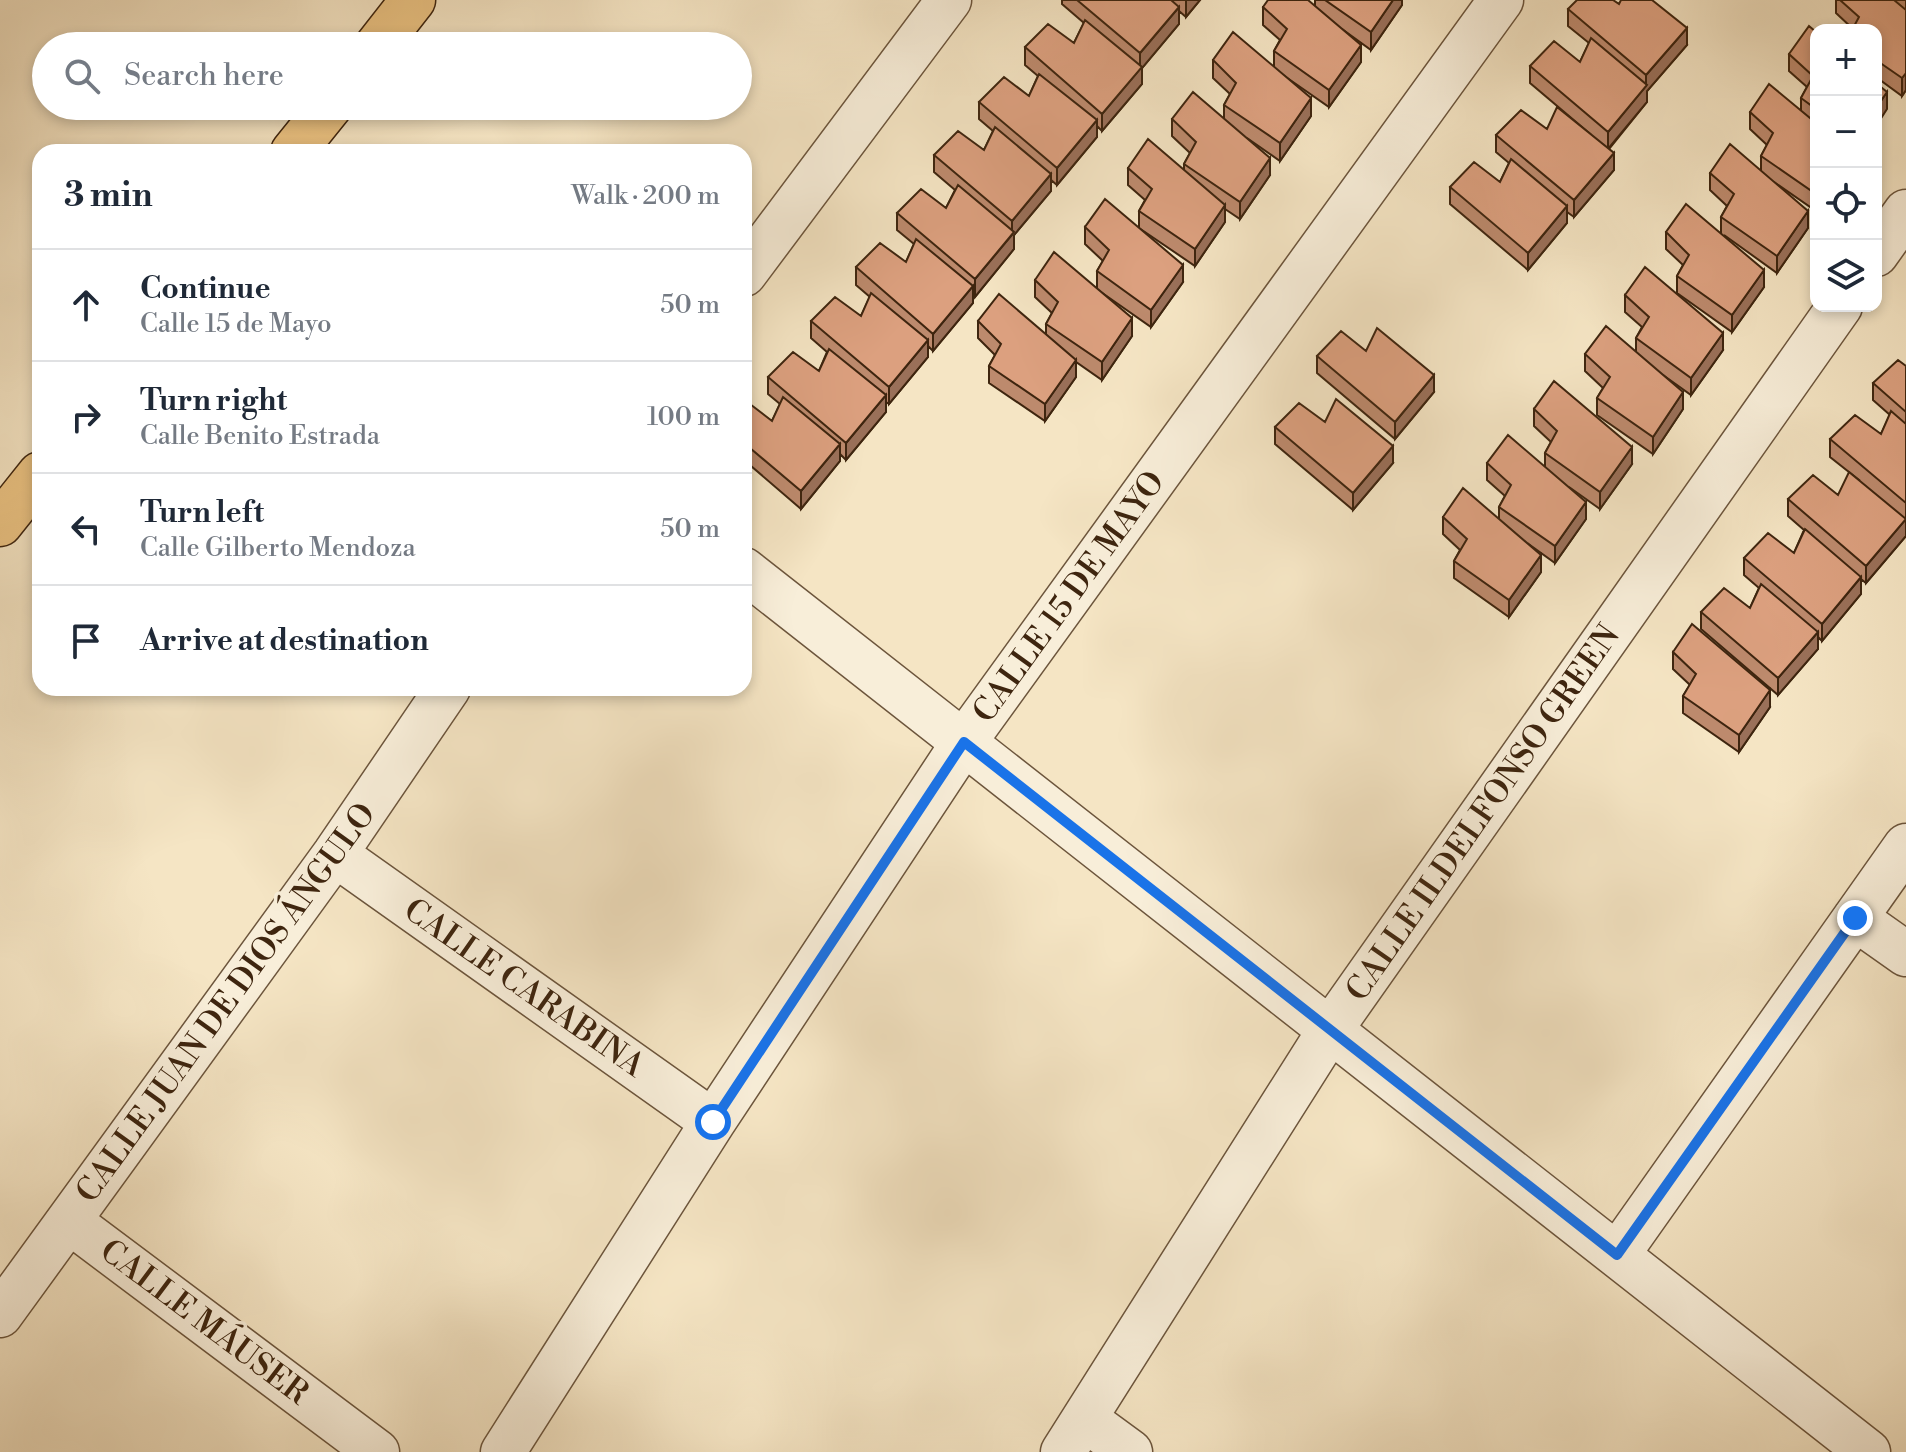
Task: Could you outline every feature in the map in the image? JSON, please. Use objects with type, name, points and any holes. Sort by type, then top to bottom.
[{"type":"highway","points":[[388,32],[413,0]]},
{"type":"highway","points":[[299,144],[319,120]]},
{"type":"highway","points":[[0,524],[32,484]]},
{"type":"street","points":[[752,263],[949,0]]},
{"type":"street","name":"CALLE 15 DE MAYO","points":[[503,1452],[713,1122],[964,742],[1501,0]]},
{"type":"street","points":[[1882,246],[1906,212]]},
{"type":"street","name":"CALLE ILDELFONSO GREEN","points":[[1074,1435],[1330,1030],[1836,312]]},
{"type":"street","points":[[752,576],[1868,1452]]},
{"type":"street","name":"CALLE JUAN DE DIOS ÁNGULO","points":[[0,1315],[335,854],[443,696]]},
{"type":"street","points":[[1617,1255],[1906,846]]},
{"type":"street","name":"CALLE CARABINA","points":[[335,854],[713,1122]]},
{"type":"street","points":[[1855,918],[1906,954]]},
{"type":"street","name":"CALLE MÁUSER","points":[[69,1221],[377,1452]]},
{"type":"street","points":[[1074,1435],[1130,1452]]},
{"type":"building","points":[[1077,0],[1171,0],[1179,7],[1140,53]]},
{"type":"building","points":[[1268,0],[1308,0],[1361,45],[1329,90],[1274,51],[1287,29],[1263,7]]},
{"type":"building","points":[[1325,0],[1393,0],[1371,32]]},
{"type":"building","points":[[1577,0],[1613,0],[1619,4],[1621,0],[1652,0],[1687,28],[1646,75],[1568,9]]},
{"type":"building","points":[[1840,0],[1894,0],[1906,10],[1906,73],[1902,78],[1882,64],[1882,24],[1855,24],[1859,17]]},
{"type":"building","points":[[1085,20],[1142,67],[1102,114],[1025,47],[1048,24],[1074,43]]},
{"type":"building","points":[[1809,26],[1810,73],[1789,54]]},
{"type":"building","points":[[1233,32],[1311,98],[1280,143],[1224,105],[1236,83],[1213,60]]},
{"type":"building","points":[[1591,38],[1647,85],[1608,132],[1530,66],[1554,41],[1580,62]]},
{"type":"building","points":[[1039,74],[1097,120],[1057,168],[979,102],[1004,77],[1029,96]]},
{"type":"building","points":[[1810,82],[1810,105],[1801,98]]},
{"type":"building","points":[[1769,84],[1810,118],[1810,190],[1761,156],[1773,133],[1750,112]]},
{"type":"building","points":[[1193,92],[1270,158],[1240,202],[1184,164],[1196,142],[1172,119]]},
{"type":"building","points":[[1557,107],[1614,153],[1574,200],[1496,135],[1521,110],[1547,129]]},
{"type":"building","points":[[995,127],[1051,174],[1012,221],[934,155],[958,131],[984,150]]},
{"type":"building","points":[[1148,139],[1225,205],[1195,249],[1139,211],[1152,189],[1128,168]]},
{"type":"building","points":[[1730,144],[1808,211],[1777,256],[1721,217],[1734,194],[1710,173]]},
{"type":"building","points":[[1511,159],[1567,206],[1528,253],[1450,187],[1474,162],[1500,182]]},
{"type":"building","points":[[958,185],[1014,232],[975,279],[897,213],[921,189],[946,208]]},
{"type":"building","points":[[1105,199],[1183,265],[1151,310],[1097,271],[1109,250],[1085,227]]},
{"type":"building","points":[[1686,204],[1764,270],[1732,315],[1677,276],[1689,255],[1666,232]]},
{"type":"building","points":[[916,239],[973,286],[933,334],[856,267],[880,243],[906,262]]},
{"type":"building","points":[[1054,252],[1132,318],[1102,362],[1046,324],[1058,302],[1035,280]]},
{"type":"building","points":[[1645,267],[1723,333],[1691,378],[1636,338],[1649,317],[1625,295]]},
{"type":"building","points":[[871,293],[928,340],[889,387],[811,321],[835,297],[861,316]]},
{"type":"building","points":[[999,294],[1076,360],[1045,404],[989,366],[1001,344],[978,321]]},
{"type":"building","points":[[1606,326],[1683,392],[1653,437],[1597,398],[1610,377],[1585,354]]},
{"type":"building","points":[[1377,328],[1434,375],[1395,422],[1317,356],[1341,331],[1366,351]]},
{"type":"building","points":[[829,349],[886,395],[846,443],[768,377],[793,352],[819,371]]},
{"type":"building","points":[[1898,360],[1906,366],[1906,412],[1873,383]]},
{"type":"building","points":[[1554,381],[1632,447],[1600,492],[1545,453],[1557,431],[1534,409]]},
{"type":"building","points":[[783,397],[840,444],[801,491],[752,450],[752,406],[772,421]]},
{"type":"building","points":[[1336,399],[1393,446],[1353,493],[1275,427],[1299,403],[1325,422]]},
{"type":"building","points":[[1891,411],[1906,424],[1906,503],[1830,439],[1855,415],[1881,434]]},
{"type":"building","points":[[1508,435],[1586,502],[1555,546],[1499,507],[1511,485],[1487,463]]},
{"type":"building","points":[[1849,472],[1906,519],[1866,566],[1788,499],[1813,475],[1838,495]]},
{"type":"building","points":[[1463,488],[1541,555],[1509,600],[1454,561],[1467,539],[1443,517]]},
{"type":"building","points":[[1805,529],[1861,577],[1822,624],[1744,558],[1768,533],[1794,553]]},
{"type":"building","points":[[1761,584],[1818,632],[1778,678],[1701,612],[1724,588],[1750,608]]},
{"type":"building","points":[[1692,624],[1770,690],[1739,735],[1683,696],[1696,674],[1673,652]]},
{"type":"route","points":[[713,1122],[964,742],[1617,1255],[1855,918]]}]
